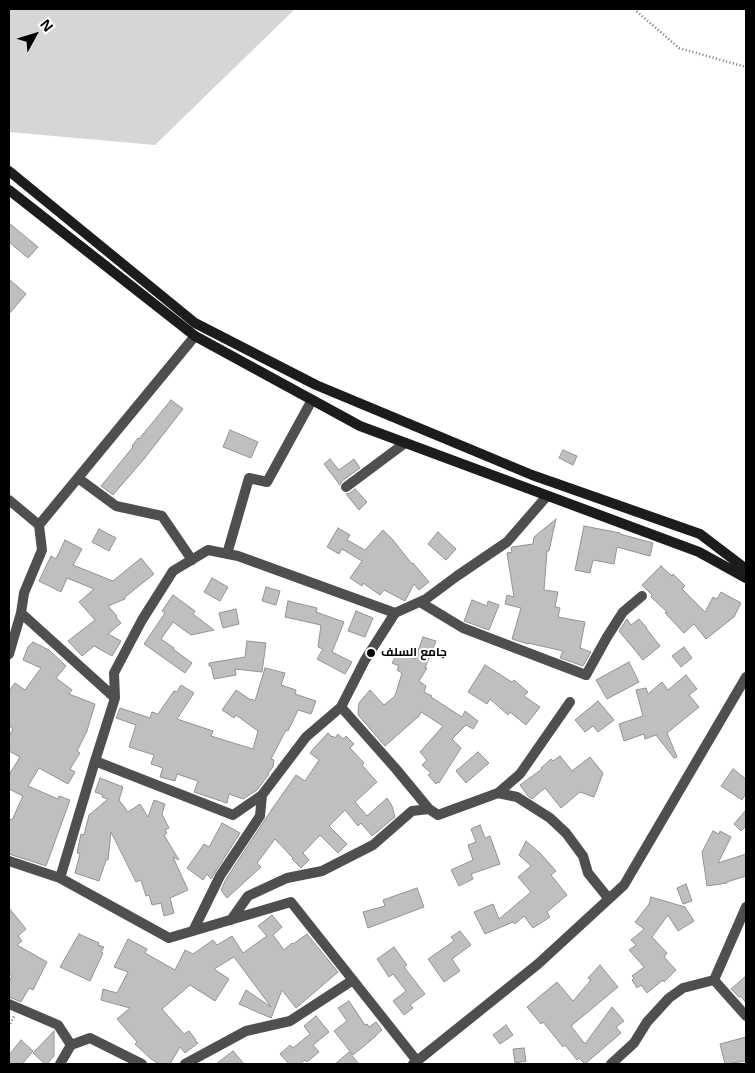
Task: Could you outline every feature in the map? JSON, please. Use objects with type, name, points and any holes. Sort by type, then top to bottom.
[{"type":"main road","points":[[9,171],[195,323],[316,385],[532,474],[700,534],[746,569]]},
{"type":"main road","points":[[9,190],[195,336],[360,426],[699,552],[746,578]]},
{"type":"street","points":[[39,525],[195,336]]},
{"type":"street","points":[[227,554],[249,478],[267,482],[312,400]]},
{"type":"street","points":[[346,487],[405,443]]},
{"type":"street","points":[[78,478],[116,506],[162,516],[192,560]]},
{"type":"street","points":[[95,761],[233,815],[262,795],[306,737],[341,706],[365,660],[396,614],[426,599],[507,542],[547,496]]},
{"type":"street","points":[[9,500],[39,525],[42,550],[24,593],[22,613],[9,654]]},
{"type":"street","points":[[60,878],[114,698],[114,673],[142,620],[173,571],[208,550],[238,556],[396,614]]},
{"type":"street","points":[[420,602],[463,628],[586,676],[606,637],[623,612],[642,596]]},
{"type":"street","points":[[22,613],[114,698]]},
{"type":"street","points":[[9,861],[60,878],[169,938],[291,902],[415,1062],[538,964],[624,885],[746,677]]},
{"type":"street","points":[[341,706],[429,810],[438,815],[498,792],[520,774],[570,702]]},
{"type":"street","points":[[498,792],[517,797],[550,818],[566,833],[583,856],[588,873],[609,899]]},
{"type":"street","points":[[193,931],[220,876],[260,816],[262,795]]},
{"type":"street","points":[[231,920],[248,896],[287,878],[322,870],[373,845],[412,811],[429,810]]},
{"type":"street","points":[[714,980],[744,917],[746,907]]},
{"type":"street","points":[[185,1064],[246,1031],[290,1021],[353,980]]},
{"type":"street","points":[[714,980],[746,1016]]},
{"type":"street","points":[[611,1064],[634,1043],[647,1022],[669,998],[683,988],[714,980]]},
{"type":"street","points":[[9,1004],[58,1025],[71,1045]]},
{"type":"street","points":[[60,1064],[71,1045],[90,1038],[142,1064]]},
{"type":"path","points":[[634,9],[679,48],[746,67]]},
{"type":"shaded area","points":[[9,9],[295,9],[155,145],[9,132]]},
{"type":"building","points":[[9,223],[38,247],[28,258],[9,242]]},
{"type":"building","points":[[9,279],[26,294],[9,314]]},
{"type":"building","points":[[171,400],[183,409],[113,495],[101,486],[133,447],[138,438]]},
{"type":"building","points":[[230,430],[258,442],[251,458],[223,447]]},
{"type":"building","points":[[563,450],[577,456],[573,465],[559,458]]},
{"type":"building","points":[[330,459],[339,470],[354,459],[360,468],[342,481],[340,485],[324,464]]},
{"type":"building","points":[[355,489],[367,502],[359,510],[346,494]]},
{"type":"building","points":[[556,519],[549,551],[547,551],[544,590],[558,592],[555,607],[560,608],[558,617],[585,622],[580,648],[591,652],[583,666],[560,658],[563,651],[512,639],[521,608],[505,604],[507,595],[514,597],[507,553],[512,552],[512,547],[533,544],[534,537]]},
{"type":"building","points":[[584,526],[620,533],[653,543],[650,556],[617,547],[614,564],[593,560],[590,573],[575,570]]},
{"type":"building","points":[[338,528],[350,535],[347,540],[365,550],[383,530],[429,582],[419,590],[414,584],[405,601],[384,590],[380,595],[363,583],[362,586],[350,578],[362,561],[342,549],[339,554],[327,547]]},
{"type":"building","points":[[99,529],[116,538],[109,551],[92,542]]},
{"type":"building","points":[[438,532],[456,549],[446,560],[428,544]]},
{"type":"building","points":[[65,540],[82,549],[73,565],[113,581],[141,558],[154,574],[125,597],[125,599],[108,606],[121,623],[108,634],[121,641],[112,656],[94,646],[82,656],[68,641],[95,620],[79,602],[94,589],[67,578],[61,592],[39,581],[51,556],[56,559]]},
{"type":"building","points":[[661,566],[672,576],[673,574],[685,586],[682,589],[705,612],[713,597],[717,599],[721,592],[741,603],[734,617],[706,639],[694,624],[684,633],[642,585]]},
{"type":"building","points":[[212,578],[228,587],[220,601],[204,592]]},
{"type":"building","points":[[266,587],[280,591],[276,605],[262,601]]},
{"type":"building","points":[[173,595],[195,611],[193,614],[214,630],[191,635],[173,622],[161,639],[192,663],[185,673],[144,644],[165,613],[162,611]]},
{"type":"building","points":[[472,600],[487,606],[488,601],[499,605],[489,630],[464,621]]},
{"type":"building","points":[[288,601],[317,608],[316,612],[344,622],[332,652],[352,662],[345,674],[317,659],[323,649],[318,647],[321,625],[285,617]]},
{"type":"building","points":[[236,609],[239,624],[223,628],[219,613]]},
{"type":"building","points":[[356,611],[373,618],[365,637],[348,631]]},
{"type":"building","points":[[627,619],[631,625],[639,619],[660,646],[643,660],[619,631]]},
{"type":"building","points":[[423,637],[436,641],[425,668],[427,668],[419,681],[426,686],[424,692],[462,717],[465,711],[478,721],[473,729],[466,725],[452,739],[461,748],[439,783],[436,784],[428,775],[431,773],[422,765],[427,760],[420,752],[443,726],[421,712],[419,716],[385,746],[359,716],[358,712],[359,703],[370,690],[384,705],[395,696],[402,673],[397,670],[399,666],[392,663],[398,652],[406,657],[407,655],[415,659]]},
{"type":"building","points":[[247,641],[266,643],[262,672],[235,669],[236,675],[214,679],[209,663],[245,657]]},
{"type":"building","points":[[33,642],[49,650],[66,666],[56,678],[72,690],[69,694],[95,704],[87,731],[77,751],[80,753],[70,769],[75,772],[68,784],[39,768],[28,786],[58,799],[59,796],[70,800],[46,866],[9,854],[9,819],[12,820],[23,796],[9,789],[9,775],[20,757],[9,751],[9,736],[13,729],[9,726],[9,691],[15,683],[25,690],[41,668],[23,660],[28,647]]},
{"type":"building","points":[[684,647],[692,658],[681,667],[672,656]]},
{"type":"building","points":[[629,662],[639,682],[607,699],[596,680]]},
{"type":"building","points":[[485,665],[512,682],[514,680],[528,692],[524,696],[540,707],[526,725],[510,712],[508,715],[490,699],[487,704],[468,692]]},
{"type":"building","points":[[265,668],[285,673],[281,685],[296,690],[295,694],[316,701],[311,714],[298,710],[271,759],[274,760],[269,774],[257,790],[243,799],[229,794],[227,803],[194,792],[198,781],[177,774],[175,781],[160,777],[163,768],[151,764],[154,755],[129,747],[136,725],[116,718],[120,708],[150,718],[152,712],[158,714],[174,691],[177,692],[181,685],[194,693],[177,719],[213,731],[211,736],[253,749],[258,731],[236,715],[234,718],[222,710],[236,690],[255,701]]},
{"type":"building","points":[[686,675],[697,689],[689,695],[699,707],[667,733],[677,757],[674,758],[656,735],[645,739],[644,734],[624,741],[619,724],[643,716],[636,690],[646,688],[648,694],[662,682],[668,690]]},
{"type":"building","points":[[598,701],[614,720],[598,732],[593,726],[585,732],[575,720]]},
{"type":"building","points":[[328,733],[335,738],[338,734],[343,739],[346,736],[354,744],[350,748],[364,763],[362,765],[377,782],[355,802],[367,816],[387,798],[392,806],[395,817],[372,836],[361,823],[358,826],[345,810],[329,826],[347,844],[338,853],[320,835],[303,853],[309,860],[301,868],[275,839],[257,863],[261,867],[227,898],[221,890],[226,879],[296,775],[305,781],[319,760],[310,753]]},
{"type":"building","points":[[478,752],[489,763],[466,783],[456,771]]},
{"type":"building","points":[[560,756],[572,771],[590,757],[603,773],[594,797],[580,792],[561,808],[545,788],[532,799],[528,796],[520,785],[542,769],[551,759],[553,761]]},
{"type":"building","points":[[733,769],[746,779],[746,793],[742,800],[721,786]]},
{"type":"building","points":[[100,778],[123,787],[119,800],[128,812],[140,804],[148,817],[154,800],[165,804],[162,814],[169,828],[165,830],[167,833],[164,835],[179,860],[173,857],[188,890],[170,898],[174,913],[164,916],[161,903],[152,905],[149,895],[146,896],[141,880],[136,882],[111,832],[108,860],[106,860],[99,881],[75,873],[80,854],[77,853],[81,834],[84,835],[89,815],[108,799],[95,792]]},
{"type":"building","points":[[746,810],[746,826],[741,831],[734,824]]},
{"type":"building","points":[[222,823],[240,833],[211,879],[207,874],[203,880],[187,868],[204,844],[209,847]]},
{"type":"building","points":[[480,825],[485,838],[490,836],[500,864],[471,874],[473,879],[459,886],[451,870],[473,860],[468,845],[476,842],[471,829]]},
{"type":"building","points":[[713,831],[719,834],[720,831],[731,837],[718,863],[746,854],[746,876],[727,883],[707,886],[702,852]]},
{"type":"building","points":[[526,841],[556,871],[551,875],[567,895],[547,912],[550,917],[533,928],[524,916],[515,924],[513,922],[485,934],[474,912],[493,904],[499,919],[531,892],[518,877],[531,866],[519,855]]},
{"type":"building","points":[[686,884],[692,901],[683,904],[677,888]]},
{"type":"building","points":[[417,888],[424,907],[368,928],[363,912],[385,906],[383,900]]},
{"type":"building","points":[[651,897],[685,907],[694,921],[678,931],[668,915],[652,937],[667,953],[664,957],[676,970],[664,982],[663,980],[647,993],[641,985],[637,988],[632,980],[634,978],[632,976],[644,967],[629,950],[636,945],[631,940],[644,929],[635,922],[649,904]]},
{"type":"building","points":[[9,908],[26,929],[18,936],[22,941],[17,945],[47,962],[33,990],[29,988],[21,1002],[9,997],[9,982],[12,976],[9,973]]},
{"type":"building","points":[[272,915],[282,927],[273,935],[284,950],[307,934],[338,972],[296,1008],[282,990],[271,1018],[239,1004],[246,990],[271,1007],[234,957],[214,969],[229,979],[215,1001],[190,985],[162,1009],[184,1034],[189,1031],[198,1043],[185,1053],[180,1047],[170,1064],[159,1064],[135,1044],[137,1042],[117,1019],[130,1008],[101,1000],[103,989],[117,993],[128,972],[114,967],[128,939],[147,949],[145,953],[175,970],[185,950],[193,954],[213,940],[217,945],[232,936],[243,953],[267,936],[258,926]]},
{"type":"building","points":[[460,931],[471,945],[452,959],[460,971],[444,982],[428,959],[454,941],[451,937]]},
{"type":"building","points":[[79,934],[104,947],[90,981],[60,967]]},
{"type":"building","points":[[394,947],[407,965],[404,967],[425,994],[410,1005],[413,1008],[404,1015],[393,1001],[406,991],[393,974],[389,977],[377,959]]},
{"type":"building","points":[[600,965],[618,987],[571,1026],[585,1044],[612,1007],[624,1021],[616,1027],[621,1033],[585,1064],[579,1058],[577,1060],[565,1045],[563,1047],[543,1022],[541,1024],[527,1007],[557,982],[573,1001],[591,980],[588,978]]},
{"type":"building","points":[[746,976],[746,1003],[741,996],[739,997],[731,989]]},
{"type":"building","points":[[349,1001],[365,1025],[367,1024],[369,1027],[376,1022],[382,1030],[353,1055],[334,1031],[347,1021],[338,1008]]},
{"type":"building","points":[[316,1016],[329,1032],[313,1045],[319,1052],[307,1062],[305,1060],[300,1064],[289,1064],[280,1054],[290,1045],[293,1048],[310,1034],[304,1026]]},
{"type":"building","points":[[506,1025],[513,1035],[500,1044],[493,1035]]},
{"type":"building","points":[[54,1031],[54,1056],[45,1064],[33,1053]]},
{"type":"building","points":[[746,1037],[746,1061],[725,1064],[720,1044]]},
{"type":"building","points":[[21,1040],[33,1051],[22,1064],[9,1064],[9,1055]]},
{"type":"building","points":[[524,1048],[526,1061],[515,1063],[513,1049]]},
{"type":"building","points":[[233,1051],[244,1064],[216,1064]]},
{"type":"building","points":[[349,1052],[359,1064],[335,1064]]},
{"type":"place","name":"جامع السلف","points":[[371,653]]}]
